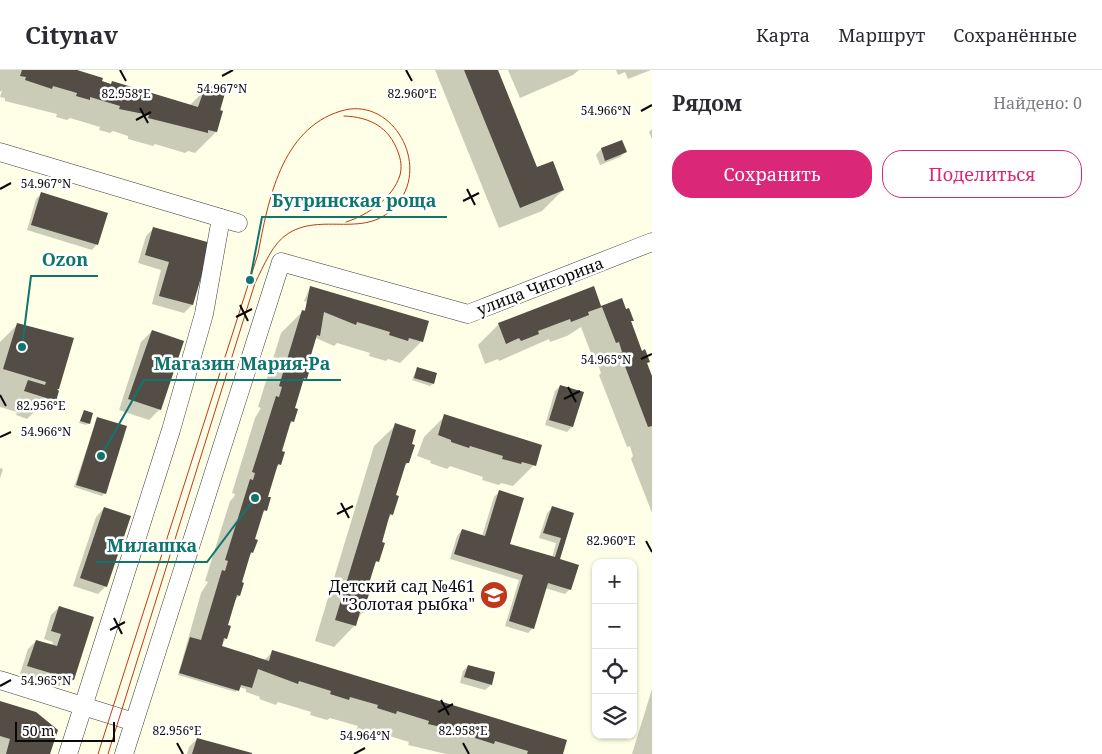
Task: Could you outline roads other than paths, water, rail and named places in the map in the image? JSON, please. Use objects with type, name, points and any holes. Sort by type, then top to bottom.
[{"type":"street","points":[[0,152],[230,221],[168,438],[68,754]]},
{"type":"street","name":"улица Чигорина","points":[[134,722],[281,262],[468,314],[652,242]]},
{"type":"street","points":[[0,680],[134,722],[124,754]]},
{"type":"tram line","points":[[98,754],[258,254],[267,212],[281,169],[291,150],[304,133],[321,120],[341,111],[358,109],[374,113],[388,121],[399,134],[407,149],[410,166],[408,183],[401,199],[389,212],[376,220],[362,223],[303,227],[283,237],[265,262],[255,283],[108,754]]},
{"type":"tram line","points":[[344,116],[370,121],[384,130],[394,143],[401,166],[397,183],[386,198],[363,215],[346,222]]},
{"type":"place","name":"Бугринская роща","points":[[250,280]]},
{"type":"place","name":"Ozon","points":[[22,347]]},
{"type":"place","name":"Магазин Мария-Ра","points":[[101,456]]},
{"type":"place","name":"Милашка","points":[[255,498]]},
{"type":"place","name":"Детский сад №461 \"Золотая рыбка\"","points":[[494,595]]}]
